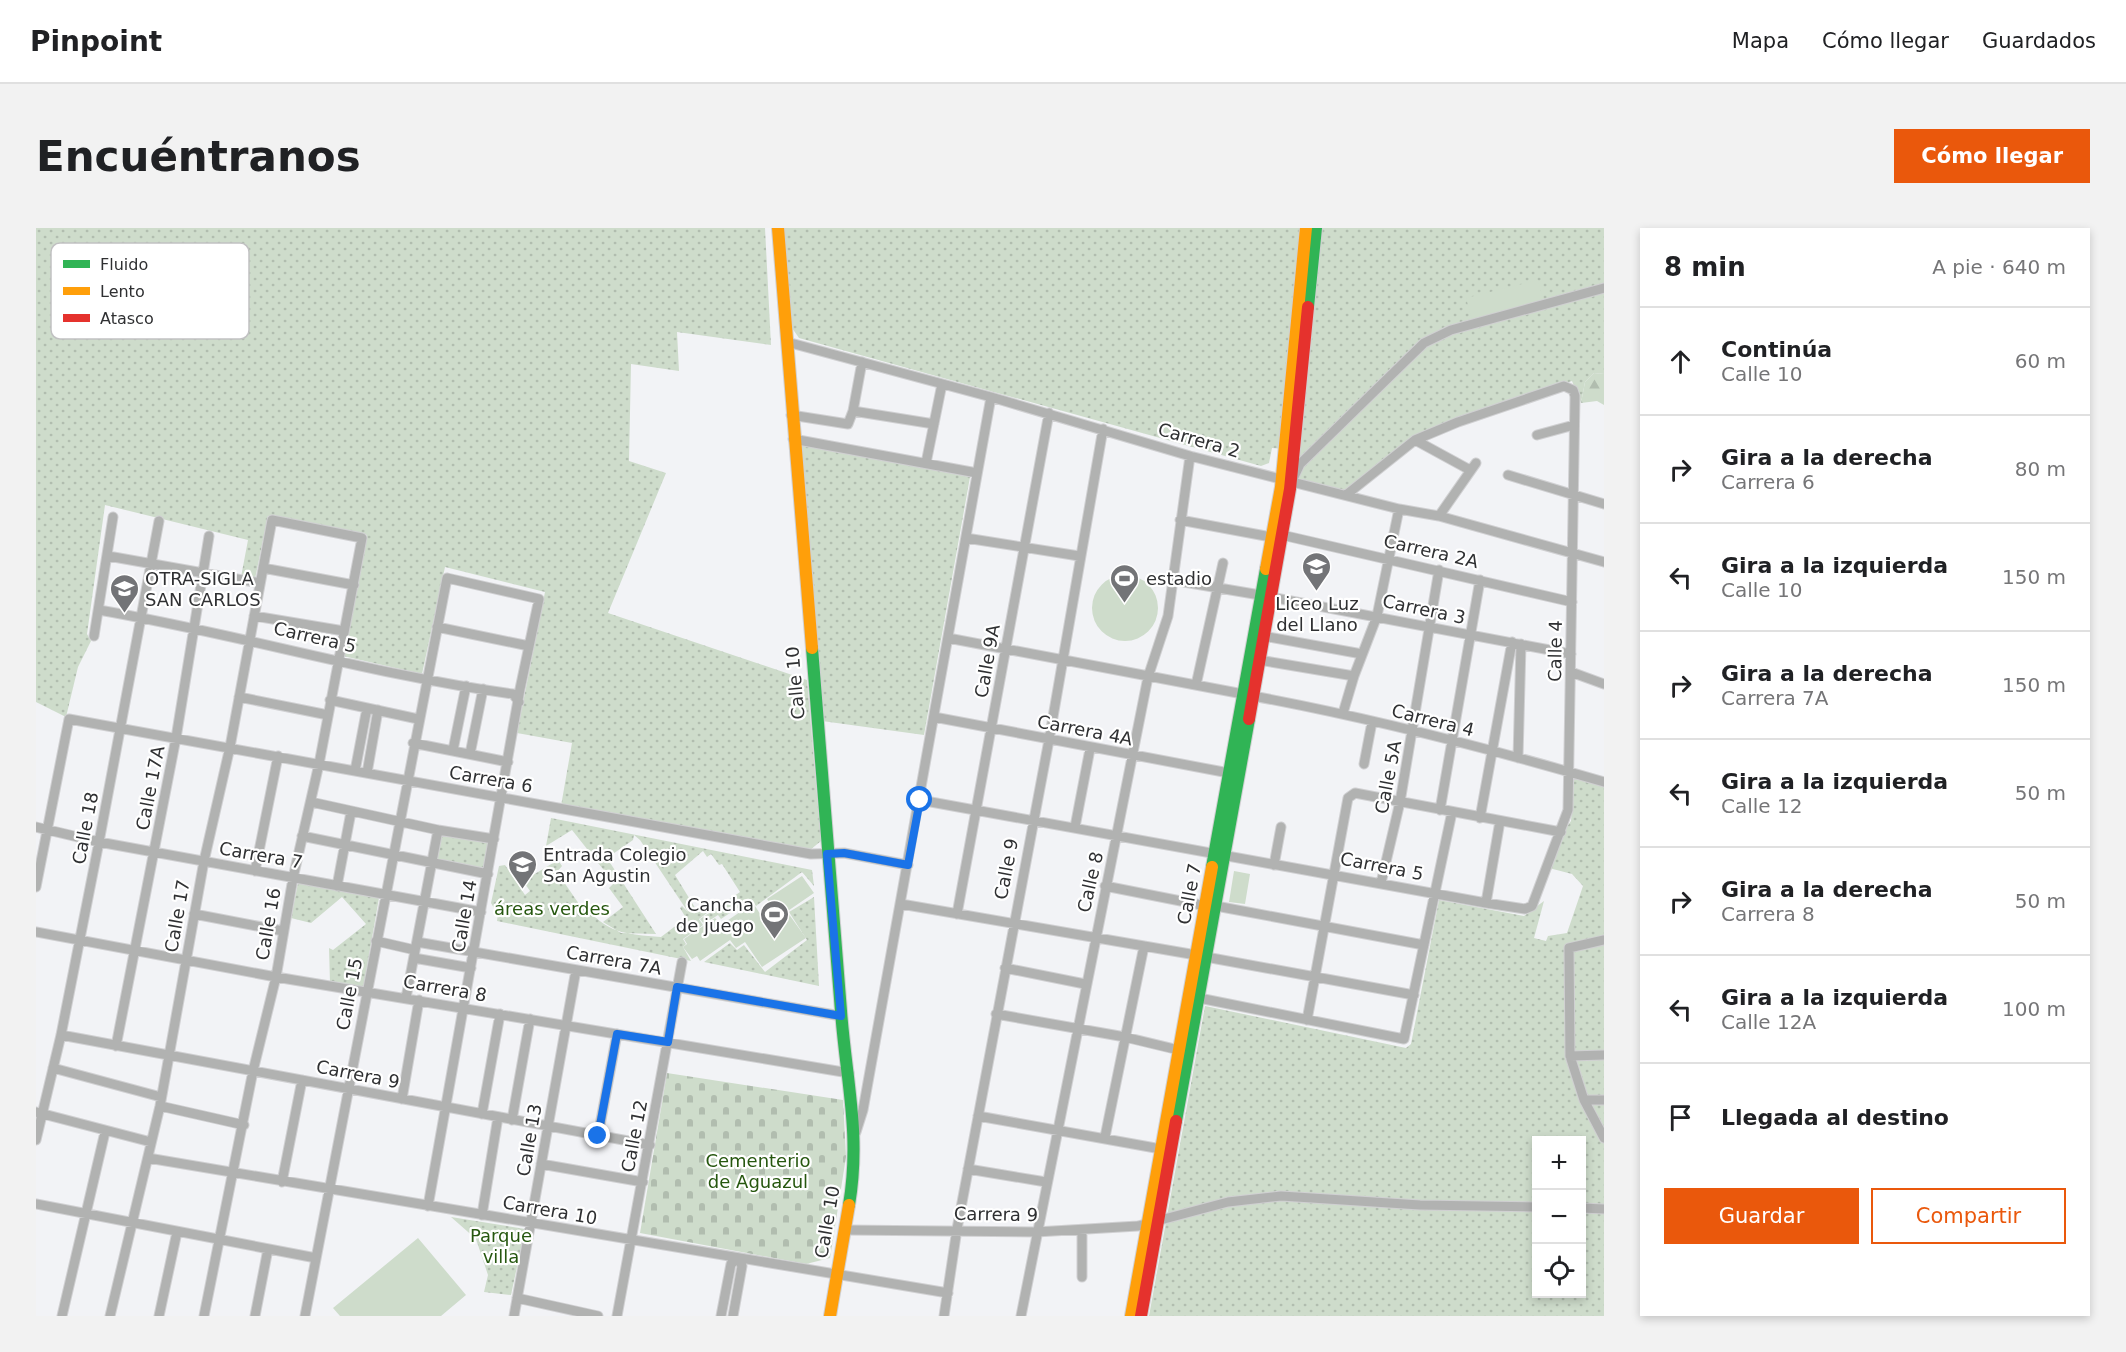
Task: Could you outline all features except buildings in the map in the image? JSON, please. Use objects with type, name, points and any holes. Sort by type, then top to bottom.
[{"type":"main road","name":"Calle 10","points":[[778,228],[827,854],[841,1016],[855,1134],[855,1169],[830,1316]]},
{"type":"main road","points":[[1287,480],[1306,228]]},
{"type":"main road","points":[[1287,480],[1316,228]]},
{"type":"main road","name":"Calle 7","points":[[1141,1316],[1161,1149],[1179,1050],[1211,906],[1287,480]]},
{"type":"main road","name":"Calle 7","points":[[1220,855],[1229,773],[1259,660],[1265,596]]},
{"type":"main road","name":"Calle 7","points":[[1131,1316],[1199,998],[1201,956]]},
{"type":"street","points":[[1287,480],[1300,464],[1424,343],[1451,330],[1604,288]]},
{"type":"street","name":"Carrera 2","points":[[787,342],[1049,413],[1190,456],[1399,509],[1438,516],[1604,561]]},
{"type":"street","points":[[791,415],[845,425],[851,421],[862,362]]},
{"type":"street","points":[[926,463],[942,384]]},
{"type":"street","name":"Calle 4","points":[[1415,440],[1458,422],[1564,386],[1572,390],[1575,396],[1571,553],[1571,772],[1568,810],[1532,906]]},
{"type":"street","name":"Calle 10","points":[[855,1134],[863,1110],[991,397]]},
{"type":"street","points":[[853,411],[934,423]]},
{"type":"street","name":"Calle 9A","points":[[957,914],[1049,413]]},
{"type":"street","points":[[1537,435],[1574,425]]},
{"type":"street","name":"Calle 9","points":[[944,1316],[957,1229],[1012,924],[1049,740],[1079,556],[1103,429]]},
{"type":"street","points":[[793,439],[977,473]]},
{"type":"street","points":[[1346,495],[1415,440],[1473,466],[1438,516]]},
{"type":"street","name":"Calle 8","points":[[1021,1316],[1085,984],[1148,677],[1168,616],[1179,520],[1190,456]]},
{"type":"street","points":[[1508,475],[1574,493],[1604,504]]},
{"type":"street","points":[[1343,713],[1354,676],[1377,616],[1399,509]]},
{"type":"street","points":[[94,636],[113,518]]},
{"type":"street","name":"Calle 16","points":[[204,1316],[253,1071],[276,976],[293,878],[319,764],[362,538],[272,520]]},
{"type":"street","name":"Calle 17","points":[[110,1316],[170,1056],[204,861],[230,747],[272,520]]},
{"type":"street","name":"Carrera 2A","points":[[1179,520],[1388,557],[1572,602]]},
{"type":"street","name":"Calle 18","points":[[36,1140],[39,1113],[61,1035],[159,521]]},
{"type":"street","name":"Calle 17A","points":[[116,1046],[176,738],[209,536]]},
{"type":"street","points":[[966,538],[1079,556]]},
{"type":"street","points":[[108,556],[260,584]]},
{"type":"street","points":[[1196,685],[1223,563]]},
{"type":"street","points":[[263,568],[354,585]]},
{"type":"street","name":"Calle 5A","points":[[1381,883],[1414,730],[1439,570]]},
{"type":"street","name":"Calle 15","points":[[304,1316],[413,743],[447,578],[539,599],[529,646]]},
{"type":"street","name":"Carrera 3","points":[[1172,579],[1571,654]]},
{"type":"street","points":[[1440,810],[1454,741],[1480,579]]},
{"type":"street","name":"Carrera 5","points":[[99,610],[194,627],[426,679],[513,694],[519,702]]},
{"type":"street","points":[[254,616],[344,631]]},
{"type":"street","points":[[437,627],[529,646]]},
{"type":"street","points":[[1263,636],[1362,654]]},
{"type":"street","name":"Carrera 4","points":[[948,638],[1343,713],[1604,782]]},
{"type":"street","points":[[1480,818],[1516,643]]},
{"type":"street","points":[[1516,643],[1518,758]]},
{"type":"street","name":"Calle 14","points":[[428,1206],[529,646]]},
{"type":"street","points":[[1259,660],[1354,676]]},
{"type":"street","points":[[1571,672],[1604,684]]},
{"type":"street","points":[[453,750],[466,686]]},
{"type":"street","points":[[470,754],[483,690]]},
{"type":"street","points":[[239,697],[328,715]]},
{"type":"street","points":[[330,700],[418,719]]},
{"type":"street","points":[[355,771],[367,708]]},
{"type":"street","points":[[367,773],[378,710]]},
{"type":"street","name":"Carrera 4A","points":[[934,717],[1133,757],[1229,773]]},
{"type":"street","name":"Carrera 6","points":[[46,829],[69,719],[811,854],[844,853],[908,865]]},
{"type":"street","points":[[1364,764],[1372,722]]},
{"type":"street","points":[[413,743],[508,762]]},
{"type":"street","points":[[1075,826],[1090,748]]},
{"type":"street","points":[[255,871],[278,756]]},
{"type":"street","points":[[1307,1020],[1348,798],[1355,793],[1561,832]]},
{"type":"street","points":[[920,800],[1075,826],[1220,855]]},
{"type":"street","points":[[310,802],[398,822],[494,839]]},
{"type":"street","points":[[337,886],[351,812]]},
{"type":"street","points":[[1199,998],[1402,1040],[1406,1034],[1452,812]]},
{"type":"street","points":[[1486,903],[1500,821]]},
{"type":"street","name":"Carrera 7","points":[[36,827],[99,842],[155,850],[255,871],[481,912]]},
{"type":"street","points":[[1274,865],[1281,827]]},
{"type":"street","points":[[36,887],[46,829]]},
{"type":"street","points":[[406,998],[438,830]]},
{"type":"street","points":[[302,836],[488,874]]},
{"type":"street","name":"Carrera 5","points":[[1220,855],[1486,903],[1525,909],[1532,906]]},
{"type":"street","points":[[1106,885],[1424,945]]},
{"type":"street","points":[[901,904],[1414,995]]},
{"type":"street","points":[[194,914],[284,931]]},
{"type":"street","name":"Carrera 8","points":[[36,932],[276,976],[849,1073]]},
{"type":"street","points":[[1604,940],[1569,948],[1570,1056],[1584,1100],[1604,1138]]},
{"type":"street","name":"Carrera 7A","points":[[376,941],[415,950],[471,968]]},
{"type":"street","points":[[1105,1137],[1144,946]]},
{"type":"street","name":"Carrera 7A","points":[[415,950],[474,952],[841,1016]]},
{"type":"street","name":"Calle 12","points":[[617,1316],[682,962]]},
{"type":"street","points":[[1005,968],[1085,984]]},
{"type":"street","name":"Calle 13","points":[[514,1316],[576,970]]},
{"type":"street","points":[[402,1099],[418,1000]]},
{"type":"street","points":[[482,1114],[500,1014]]},
{"type":"street","points":[[996,1014],[1125,1037],[1179,1050]]},
{"type":"street","points":[[512,1120],[530,1019]]},
{"type":"street","points":[[598,1136],[617,1034]]},
{"type":"street","name":"Carrera 9","points":[[61,1035],[650,1145]]},
{"type":"street","points":[[1570,1056],[1604,1055]]},
{"type":"street","points":[[53,1068],[160,1102],[244,1125]]},
{"type":"street","points":[[282,1182],[302,1080]]},
{"type":"street","points":[[1584,1100],[1604,1100]]},
{"type":"street","points":[[39,1113],[105,1132],[151,1142]]},
{"type":"street","points":[[978,1116],[1105,1137],[1161,1149]]},
{"type":"street","points":[[482,1215],[498,1117]]},
{"type":"street","points":[[62,1316],[105,1132]]},
{"type":"street","name":"Carrera 10","points":[[148,1158],[948,1293]]},
{"type":"street","points":[[541,1164],[642,1182]]},
{"type":"street","points":[[968,1169],[1046,1182]]},
{"type":"street","name":"Carrera 9","points":[[844,1230],[1082,1231],[1152,1224],[1228,1202],[1281,1196],[1420,1205],[1532,1207]]},
{"type":"street","points":[[36,1204],[316,1258]]},
{"type":"street","points":[[1586,1208],[1604,1209]]},
{"type":"street","points":[[1082,1231],[1082,1277]]},
{"type":"street","points":[[159,1316],[177,1232]]},
{"type":"street","points":[[255,1316],[268,1249]]},
{"type":"street","points":[[721,1316],[731,1264],[738,1258],[742,1266],[733,1316]]},
{"type":"street","points":[[517,1298],[598,1316]]},
{"type":"green space","points":[[36,228],[765,228],[771,345],[677,332],[679,371],[631,364],[629,461],[666,473],[608,613],[807,680],[821,841],[810,850],[561,806],[572,743],[517,733],[545,592],[445,567],[422,674],[343,656],[367,535],[268,516],[255,579],[241,577],[248,540],[105,505],[87,634],[91,641],[78,667],[66,717],[36,702]]},
{"type":"green space","points":[[783,228],[1604,228],[1604,374],[1594,373],[1585,382],[1581,403],[1572,381],[1457,418],[1413,437],[1345,491],[1294,479],[1297,450],[1272,448],[1269,463],[1261,466],[799,338],[792,328]]},
{"type":"green space","points":[[1538,280],[1544,303],[1473,323],[1466,298]]},
{"type":"green space","points":[[1594,373],[1604,374],[1604,405],[1597,401],[1581,403],[1585,382]]},
{"type":"green space","points":[[798,443],[970,477],[924,735],[822,721]]},
{"type":"green space","name":"estadio","points":[[1118,575],[1132,575],[1144,580],[1153,589],[1158,608],[1156,621],[1149,632],[1132,641],[1118,641],[1106,636],[1097,627],[1092,615],[1092,601],[1097,589],[1106,580]]},
{"type":"green space","points":[[1574,777],[1604,785],[1604,1316],[1149,1316],[1205,1006],[1406,1048],[1411,1044],[1439,900],[1524,916],[1544,901],[1534,938],[1546,941],[1548,936],[1567,933],[1583,886],[1572,874],[1549,868],[1563,832],[1571,821]]},
{"type":"green space","name":"áreas verdes","points":[[551,818],[812,870],[814,886],[802,872],[756,906],[751,899],[721,919],[718,915],[704,924],[700,919],[740,892],[722,864],[719,865],[711,854],[707,857],[703,851],[675,875],[697,911],[707,905],[711,910],[699,919],[703,925],[683,939],[686,944],[683,947],[691,961],[497,921],[498,913],[502,910],[497,913],[491,903],[499,866],[505,865],[525,895],[530,891],[523,881],[558,860],[562,866],[557,872],[579,904],[583,903],[600,921],[616,930],[603,922],[623,907],[609,888],[614,883],[572,830],[546,846]],"holes":[[[634,835],[640,840],[688,912],[682,906],[680,908],[686,918],[661,937],[627,933],[656,934],[607,858],[633,840]]]},
{"type":"green space","points":[[440,833],[492,842],[485,871],[434,862]]},
{"type":"green space","points":[[1234,871],[1250,874],[1245,904],[1229,902]]},
{"type":"green space","points":[[802,876],[814,893],[779,917],[767,899]]},
{"type":"green space","points":[[298,883],[379,898],[363,989],[330,983],[329,948],[333,950],[366,924],[342,897],[311,923],[291,918]]},
{"type":"green space","points":[[814,897],[819,986],[704,962],[730,943],[737,950],[744,945],[765,972],[807,940],[789,912]]},
{"type":"green space","points":[[753,903],[768,926],[788,913],[806,938],[762,967],[745,942],[736,948],[730,940],[700,961],[697,956],[692,959],[683,947],[687,944],[684,939],[715,918],[721,925]]},
{"type":"green space","name":"Cementerio de Aguazul","points":[[667,1073],[843,1100],[846,1157],[830,1258],[806,1264],[640,1233]]},
{"type":"green space","name":"Parque villa","points":[[451,1217],[525,1229],[511,1295],[484,1292],[488,1275],[476,1239]]},
{"type":"green space","points":[[418,1238],[466,1295],[441,1316],[340,1316],[333,1308]]},
{"type":"traffic: fast","points":[[1308,307],[1316,228]]},
{"type":"traffic: fast","points":[[1212,867],[1266,569]]},
{"type":"traffic: fast","points":[[812,648],[841,1011],[853,1131],[854,1154],[849,1205]]},
{"type":"traffic: fast","points":[[1176,1121],[1249,719]]},
{"type":"traffic: slow","points":[[778,228],[812,648]]},
{"type":"traffic: slow","points":[[1266,569],[1281,487],[1306,228]]},
{"type":"traffic: slow","points":[[1131,1316],[1212,867]]},
{"type":"traffic: slow","points":[[830,1316],[849,1205]]},
{"type":"traffic: jam","points":[[1249,719],[1290,489],[1308,307]]},
{"type":"traffic: jam","points":[[1141,1316],[1176,1121]]},
{"type":"place","name":"Liceo Luz del Llano","points":[[1317,592]]},
{"type":"place","name":"estadio","points":[[1125,604]]},
{"type":"place","name":"OTRA-SIGLA SAN CARLOS","points":[[124,614]]},
{"type":"place","name":"Entrada Colegio San Agustin","points":[[522,890]]},
{"type":"place","name":"Cancha de juego","points":[[775,940]]},
{"type":"route","points":[[598,1136],[617,1034],[668,1042],[677,987],[841,1016],[827,854],[844,853],[908,865],[920,800]]}]
